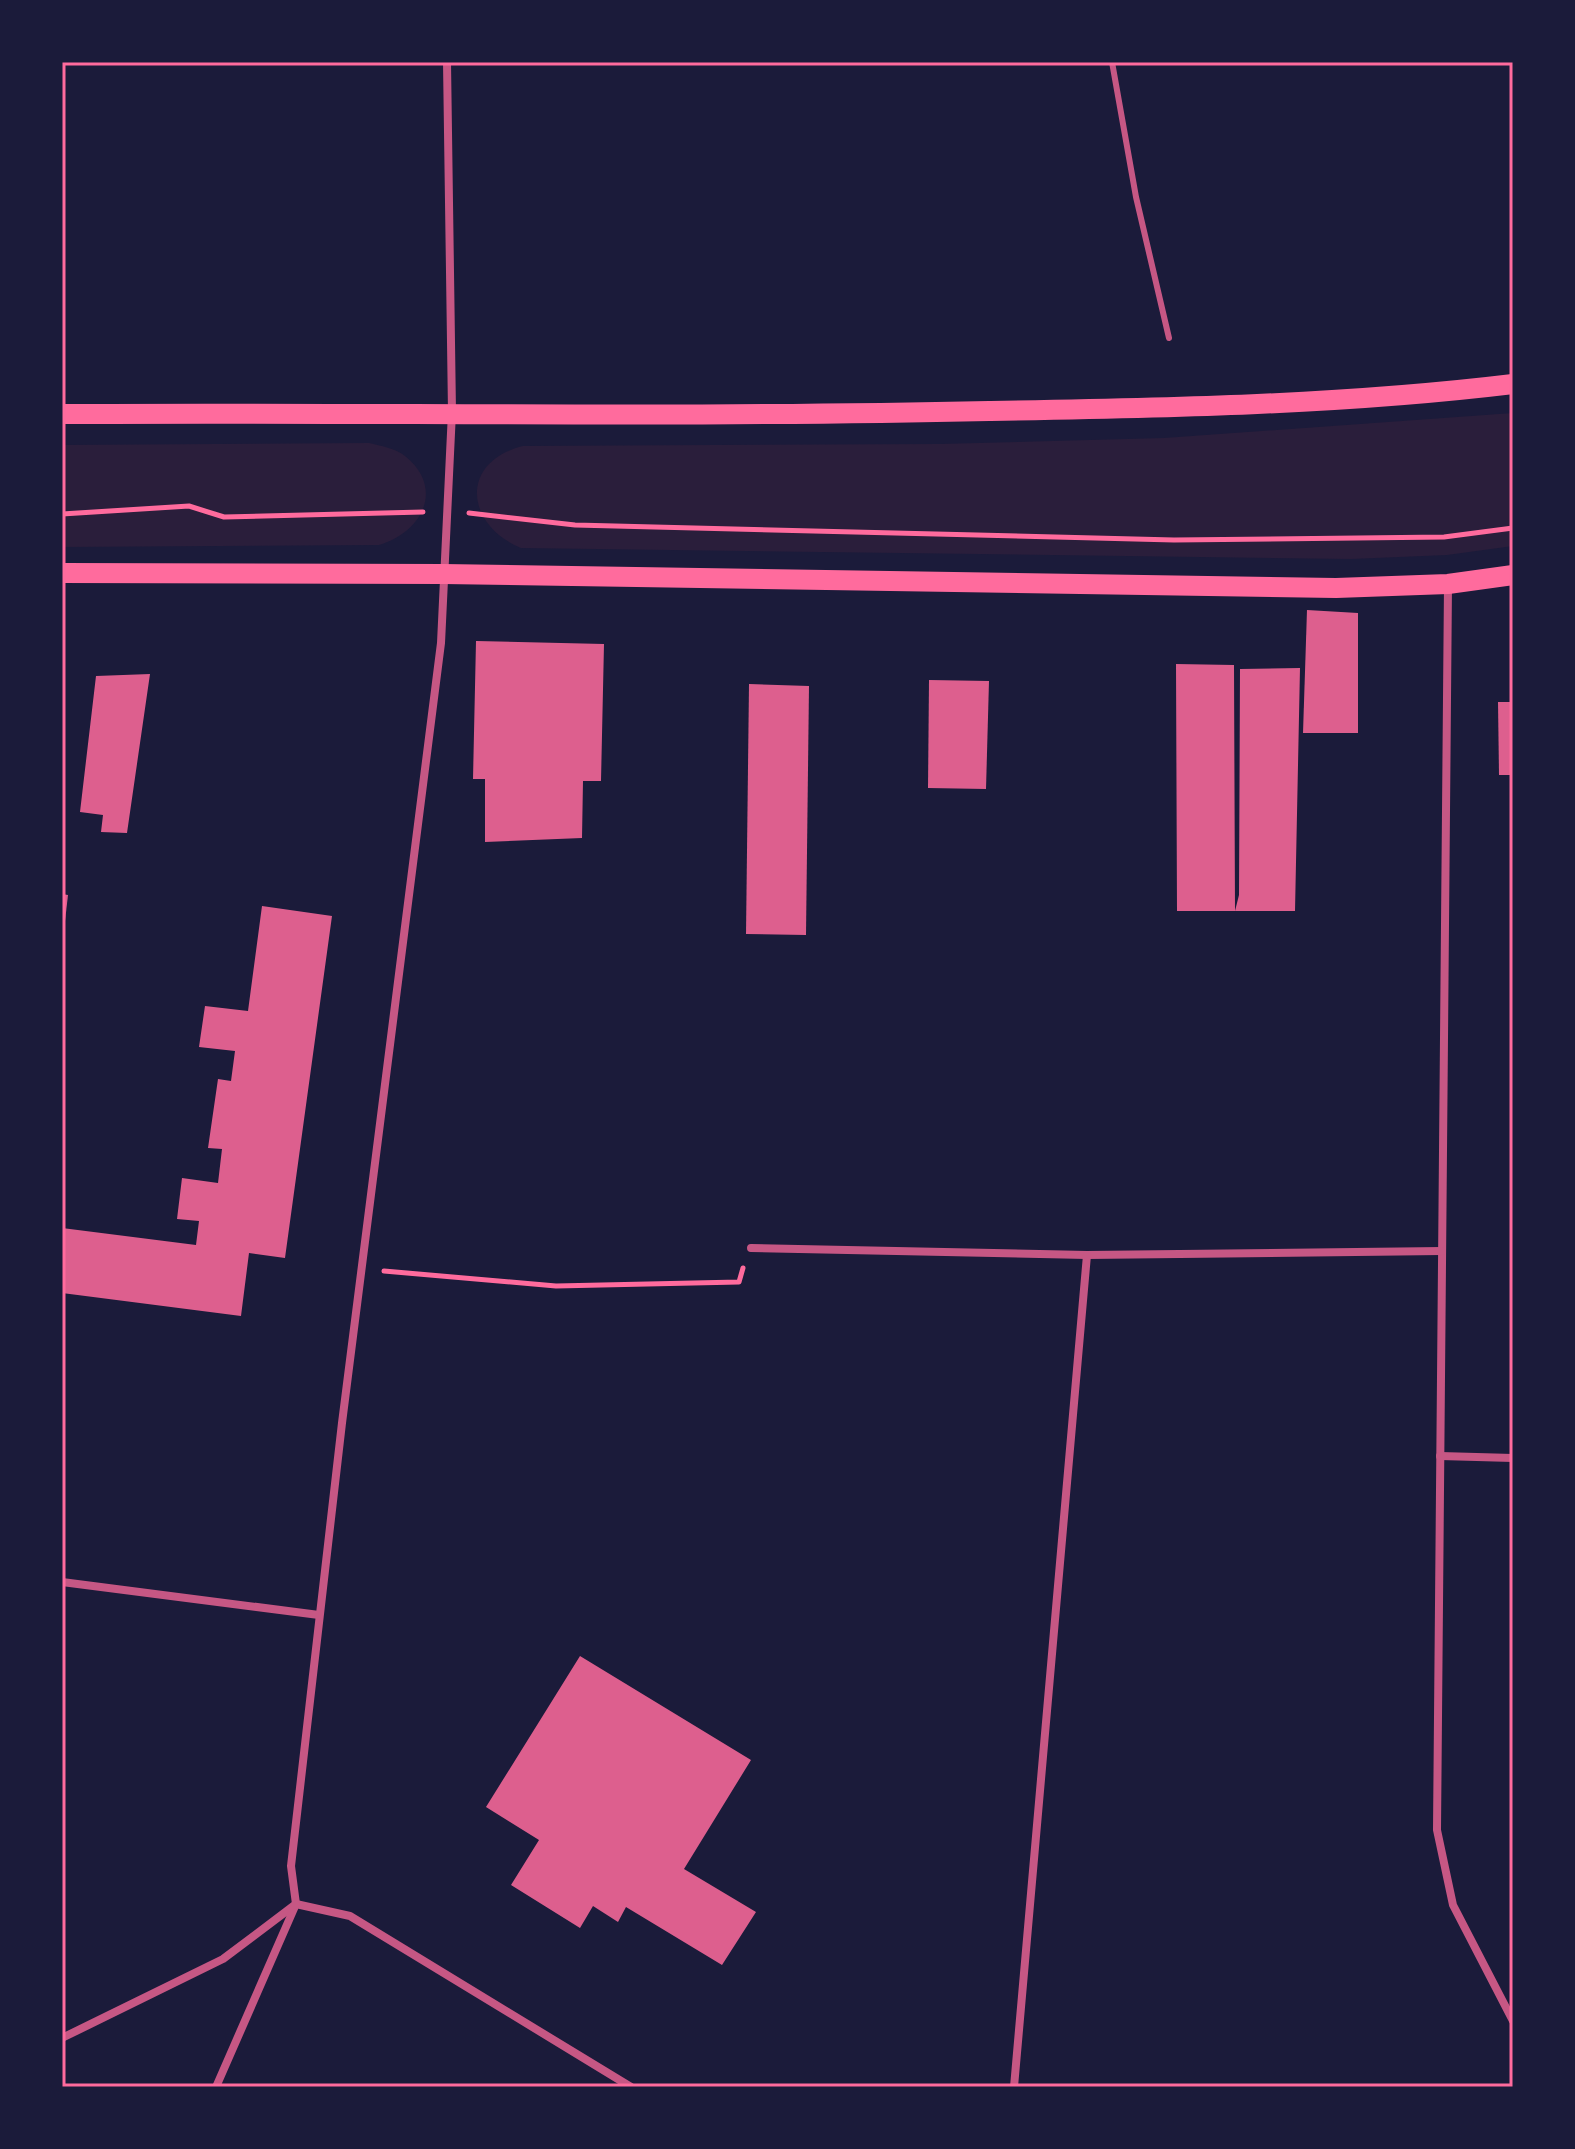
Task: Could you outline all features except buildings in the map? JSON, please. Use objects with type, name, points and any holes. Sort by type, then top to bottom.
[{"type":"main road","points":[[62,414],[452,412],[821,415],[1174,408],[1450,391],[1513,384]]},
{"type":"main road","points":[[62,573],[443,574],[1336,588],[1448,584],[1513,575]]},
{"type":"street","points":[[216,2087],[296,1904],[291,1866],[319,1615],[439,658],[452,412],[447,62]]},
{"type":"street","points":[[1448,584],[1437,1830],[1453,1905],[1513,2021]]},
{"type":"street","points":[[751,1248],[1087,1255],[1442,1251]]},
{"type":"street","points":[[1014,2087],[1087,1255]]},
{"type":"street","points":[[1440,1456],[1513,1458]]},
{"type":"street","points":[[62,1582],[319,1615]]},
{"type":"street","points":[[62,2038],[223,1959],[296,1904],[350,1916],[631,2087]]},
{"type":"lane","points":[[1112,62],[1136,197],[1169,338]]},
{"type":"path","points":[[62,514],[189,506],[224,517],[447,512],[591,526],[1158,539],[1444,537],[1513,528]]},
{"type":"path","points":[[361,1269],[556,1286],[739,1282],[751,1248]]},
{"type":"shaded area","points":[[1513,413],[1513,546],[1447,555],[1351,559],[521,548],[502,538],[489,525],[480,510],[477,494],[479,479],[488,465],[502,454],[523,446],[940,444],[1164,438]]},
{"type":"shaded area","points":[[369,443],[405,456],[424,482],[426,495],[423,508],[407,531],[379,545],[62,547],[62,445]]}]
